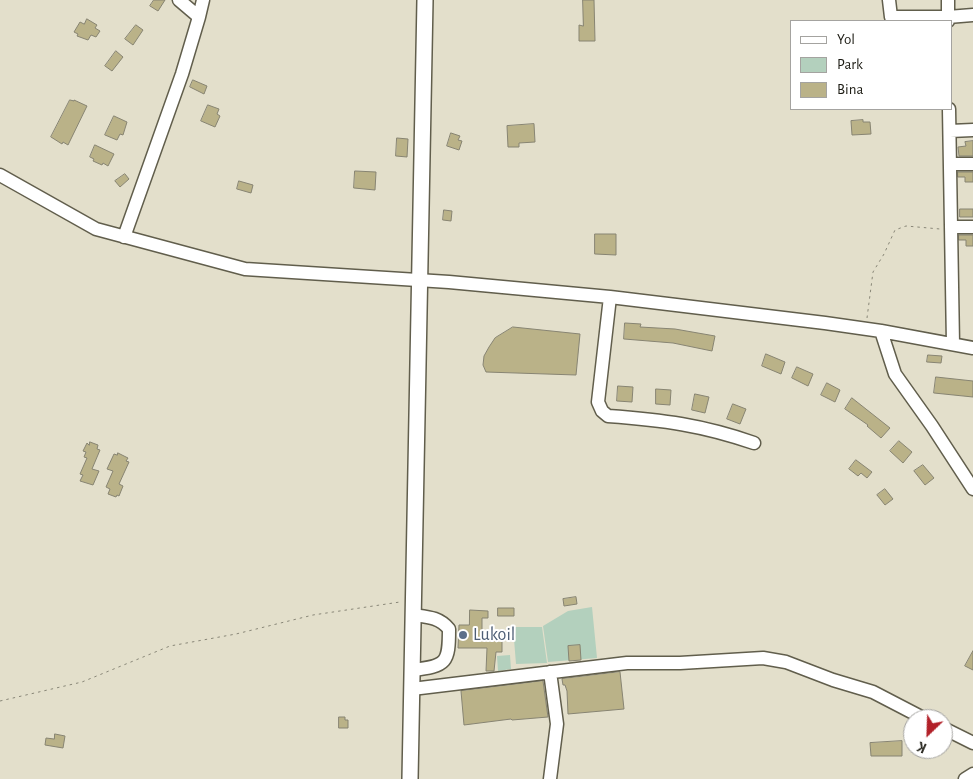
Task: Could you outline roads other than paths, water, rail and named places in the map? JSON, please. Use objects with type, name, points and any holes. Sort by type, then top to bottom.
[{"type":"main road","points":[[410,779],[425,0]]},
{"type":"street","points":[[179,0],[199,17]]},
{"type":"street","points":[[124,236],[182,74],[204,0]]},
{"type":"street","points":[[889,0],[891,17],[948,19],[973,15]]},
{"type":"street","points":[[948,0],[948,19]]},
{"type":"street","points":[[949,110],[953,344]]},
{"type":"street","points":[[950,131],[973,130]]},
{"type":"street","points":[[950,164],[973,164]]},
{"type":"street","points":[[0,175],[96,229],[245,269],[420,280],[610,297],[867,329],[973,348]]},
{"type":"street","points":[[951,228],[973,226]]},
{"type":"street","points":[[610,297],[598,402],[605,414],[608,416],[652,419],[696,426],[754,443]]},
{"type":"street","points":[[881,331],[895,374],[973,489]]},
{"type":"street","points":[[412,670],[433,668],[444,660],[449,652],[449,629],[441,621],[413,615]]},
{"type":"street","points":[[412,689],[627,663],[770,659],[786,662],[833,680],[873,692],[906,709]]},
{"type":"street","points":[[550,672],[557,724],[550,779]]},
{"type":"street","points":[[953,733],[973,743]]},
{"type":"street","points":[[965,779],[973,774]]},
{"type":"place","name":"Lukoil","points":[[463,635]]}]
